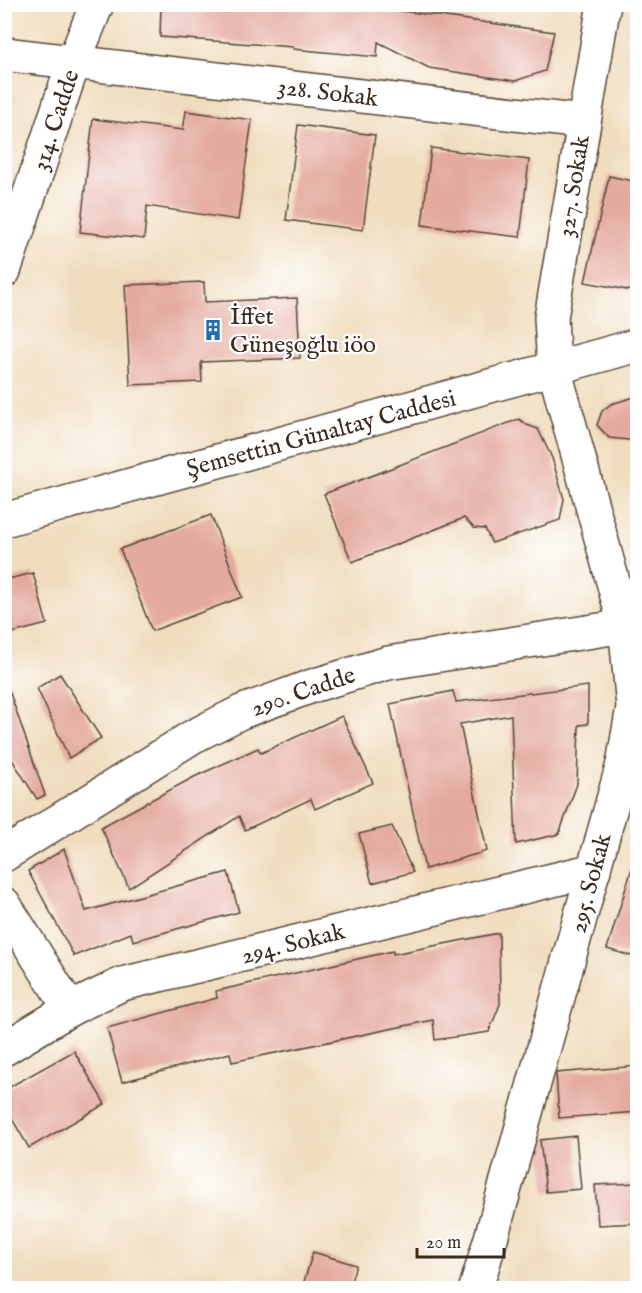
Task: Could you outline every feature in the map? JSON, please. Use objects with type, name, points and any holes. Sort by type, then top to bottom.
[{"type":"street","name":"314. Cadde","points":[[4,272],[74,62],[97,4]]},
{"type":"street","name":"327. Sokak","points":[[554,368],[551,318],[604,4]]},
{"type":"street","name":"328. Sokak","points":[[4,54],[583,122]]},
{"type":"street","name":"Şemsettin Günaltay Caddesi","points":[[4,520],[638,345]]},
{"type":"street","name":"295. Sokak","points":[[476,1288],[623,764],[633,707],[631,625],[554,368]]},
{"type":"street","name":"290. Cadde","points":[[4,855],[192,737],[242,712],[312,686],[388,663],[631,625]]},
{"type":"street","name":"294. Sokak","points":[[4,1050],[70,1009],[122,984],[594,870]]},
{"type":"street","points":[[4,904],[70,1009]]},
{"type":"building","points":[[161,4],[381,4],[381,8],[554,32],[545,71],[515,81],[429,68],[378,42],[377,57],[293,49],[293,47],[160,37]]},
{"type":"building","points":[[186,111],[252,120],[238,220],[147,206],[144,239],[80,232],[93,119],[183,130]]},
{"type":"building","points":[[298,125],[375,135],[363,230],[286,220]]},
{"type":"building","points":[[431,148],[529,160],[520,237],[422,225]]},
{"type":"building","points":[[609,176],[638,182],[638,292],[585,282]]},
{"type":"building","name":"İffet Güneşoğlu iöo","points":[[204,282],[205,302],[297,298],[300,358],[201,362],[202,382],[130,385],[125,285]]},
{"type":"building","points":[[638,396],[638,441],[609,438],[597,425],[602,411],[611,404]]},
{"type":"building","points":[[519,419],[538,429],[552,458],[564,499],[560,520],[492,543],[485,529],[474,528],[464,518],[352,562],[324,494]]},
{"type":"building","points":[[211,515],[242,597],[152,631],[120,549]]},
{"type":"building","points":[[33,573],[47,624],[4,635],[4,580]]},
{"type":"building","points":[[60,674],[101,738],[69,758],[37,688]]},
{"type":"building","points":[[588,686],[588,724],[579,725],[577,784],[559,834],[516,844],[511,715],[460,724],[487,851],[425,869],[390,704],[453,691],[456,702]]},
{"type":"building","points":[[8,687],[45,795],[37,799],[4,747],[4,688]]},
{"type":"building","points":[[342,716],[373,783],[315,809],[311,799],[245,830],[239,816],[129,888],[101,827],[194,777],[258,748],[261,753]]},
{"type":"building","points":[[392,826],[413,872],[372,883],[359,834]]},
{"type":"building","points":[[64,849],[86,911],[228,872],[239,912],[133,941],[131,933],[74,956],[28,871]]},
{"type":"building","points":[[632,868],[638,868],[638,958],[607,949]]},
{"type":"building","points":[[499,933],[500,1004],[489,1032],[435,1040],[433,1020],[232,1062],[230,1053],[122,1082],[107,1028],[217,998],[216,991],[393,951],[393,954]]},
{"type":"building","points":[[74,1051],[105,1104],[29,1148],[4,1105],[4,1090]]},
{"type":"building","points":[[638,1066],[638,1112],[559,1118],[556,1073]]},
{"type":"building","points":[[576,1136],[581,1189],[546,1192],[540,1140]]},
{"type":"building","points":[[638,1183],[638,1223],[598,1225],[595,1185]]},
{"type":"building","points":[[313,1252],[356,1265],[349,1288],[302,1288]]},
{"type":"place","name":"İffet Güneşoğlu iöo","points":[[213,330]]}]
